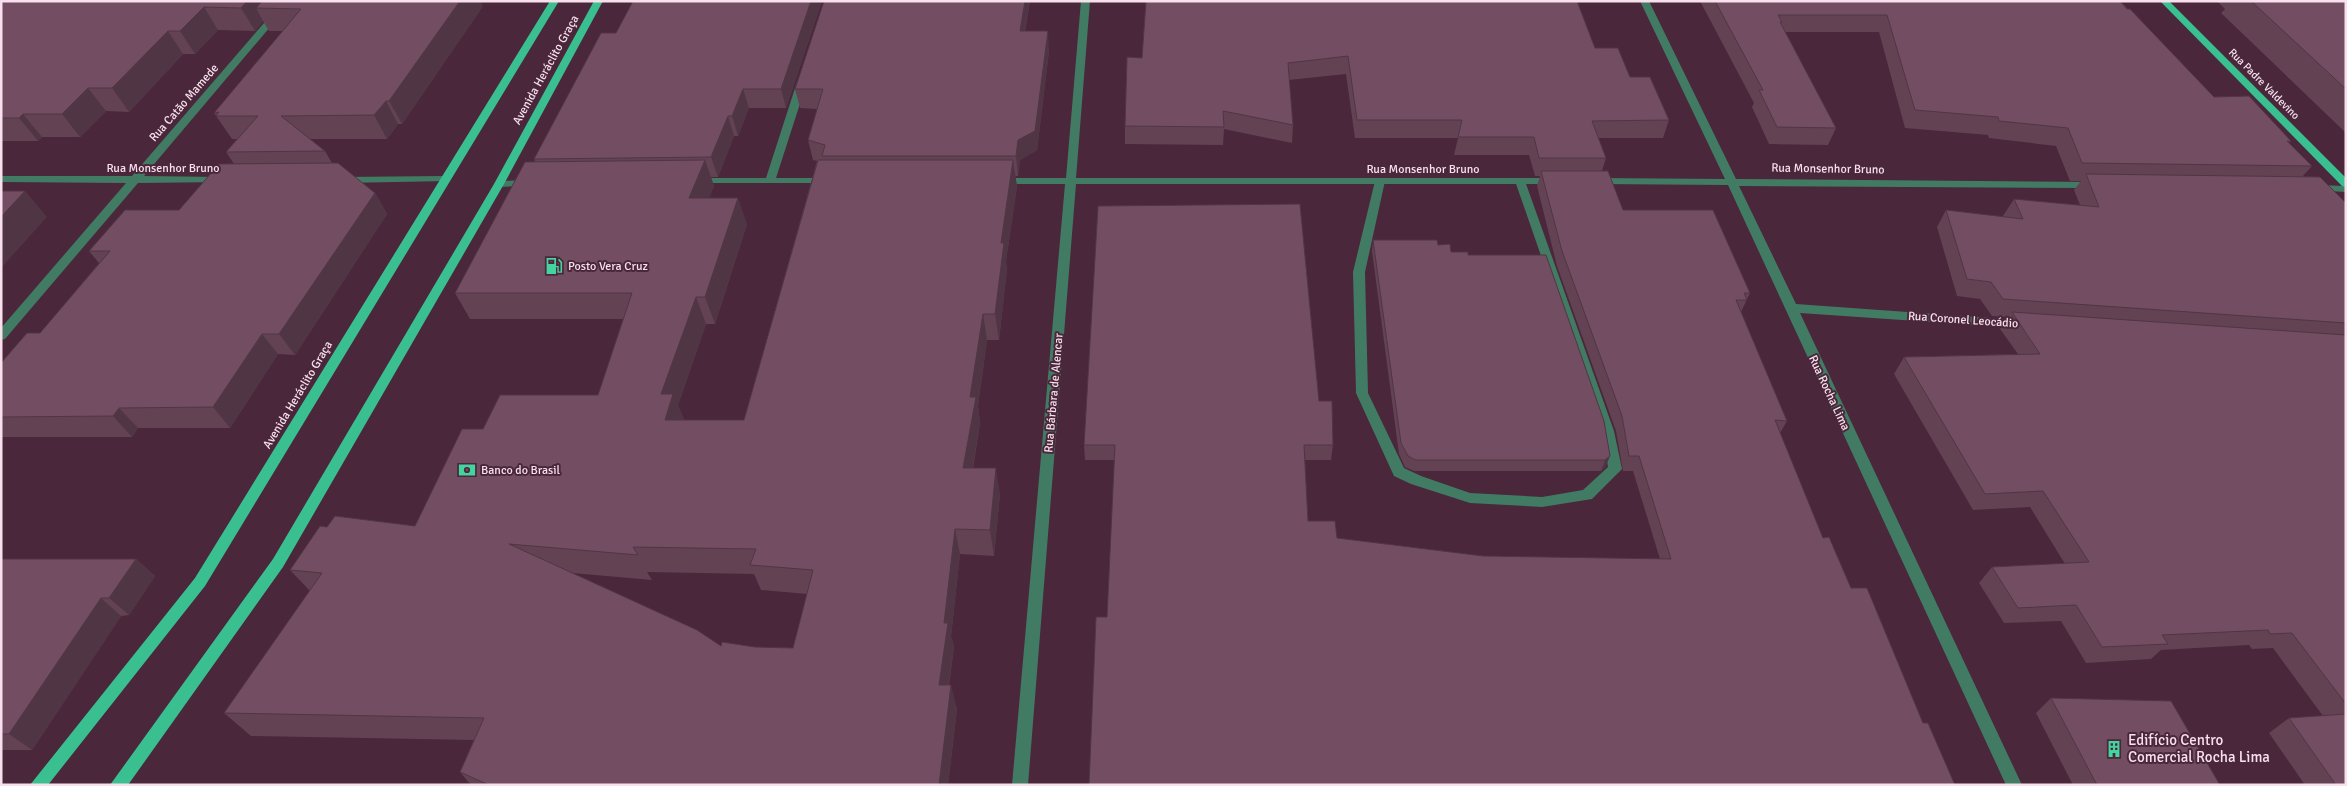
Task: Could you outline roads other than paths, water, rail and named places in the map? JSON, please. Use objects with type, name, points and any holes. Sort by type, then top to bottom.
[{"type":"main road","name":"Avenida Heráclito Graça","points":[[38,785],[200,582],[555,1]]},
{"type":"main road","name":"Avenida Heráclito Graça","points":[[118,785],[278,563],[500,184],[599,1]]},
{"type":"main road","name":"Rua Padre Valdevino","points":[[2164,1],[2346,184]]},
{"type":"street","name":"Rua Catão Mamede","points":[[1,336],[288,1]]},
{"type":"street","name":"Rua Bárbara de Alencar","points":[[1020,785],[1086,1]]},
{"type":"street","name":"Rua Rocha Lima","points":[[1644,1],[1733,181],[1790,308],[2014,785]]},
{"type":"street","points":[[770,180],[804,76]]},
{"type":"street","name":"Rua Monsenhor Bruno","points":[[1,179],[232,180]]},
{"type":"street","points":[[331,180],[445,180]]},
{"type":"street","points":[[682,182],[838,181]]},
{"type":"street","name":"Rua Monsenhor Bruno","points":[[994,181],[1568,181]]},
{"type":"street","points":[[1380,181],[1359,272],[1362,393],[1391,457],[1399,472],[1416,480],[1470,498],[1542,502],[1587,495],[1615,469],[1608,431],[1520,181]]},
{"type":"street","name":"Rua Monsenhor Bruno","points":[[1588,181],[2107,186]]},
{"type":"street","points":[[500,184],[544,183]]},
{"type":"street","points":[[2306,188],[2346,189]]},
{"type":"street","name":"Rua Coronel Leocádio","points":[[1790,308],[2028,325]]},
{"type":"place","name":"Posto Vera Cruz","points":[[554,266]]},
{"type":"place","name":"Banco do Brasil","points":[[467,470]]},
{"type":"place","name":"Edifício Centro Comercial Rocha Lima","points":[[2114,749]]}]
